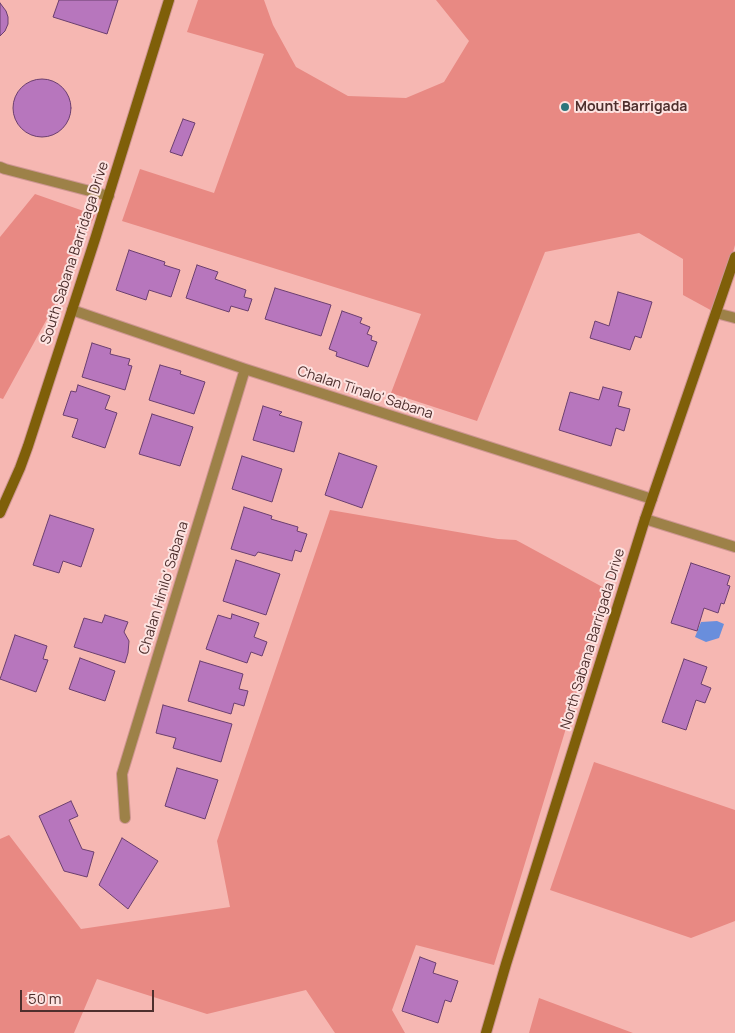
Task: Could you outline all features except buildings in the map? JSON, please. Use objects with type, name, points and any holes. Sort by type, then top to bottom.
[{"type":"main road","name":"South Sabana Barridaga Drive","points":[[0,513],[20,468],[109,196],[169,0]]},
{"type":"main road","name":"North Sabana Barrigada Drive","points":[[486,1033],[645,519],[735,257]]},
{"type":"street","points":[[0,166],[5,169],[109,196]]},
{"type":"street","name":"Chalan Tinalo' Sabana","points":[[72,310],[245,369],[652,499]]},
{"type":"street","points":[[716,312],[735,318]]},
{"type":"street","name":"Chalan Hinilo' Sabana","points":[[125,818],[122,774],[245,369]]},
{"type":"street","points":[[645,519],[735,547]]},
{"type":"shaded area","points":[[198,0],[264,0],[273,25],[296,67],[348,96],[406,98],[444,82],[469,41],[436,0],[735,0],[735,245],[716,313],[683,295],[683,259],[639,233],[545,252],[477,421],[391,393],[421,314],[122,221],[140,169],[214,193],[264,54],[187,32]]},
{"type":"shaded area","points":[[35,194],[95,215],[53,308],[3,399],[0,398],[0,237]]},
{"type":"shaded area","points":[[330,510],[498,539],[516,540],[608,590],[494,965],[416,945],[392,1010],[405,1033],[335,1033],[306,990],[207,1014],[97,979],[74,1033],[0,1033],[0,839],[9,835],[81,929],[230,907],[217,841]]},
{"type":"shaded area","points":[[594,762],[735,810],[735,921],[691,938],[550,890]]},
{"type":"shaded area","points":[[539,998],[633,1033],[529,1033]]},
{"type":"water","points":[[717,621],[724,624],[719,638],[706,642],[695,637],[701,622]]},
{"type":"place","name":"Mount Barrigada","points":[[565,107]]}]
